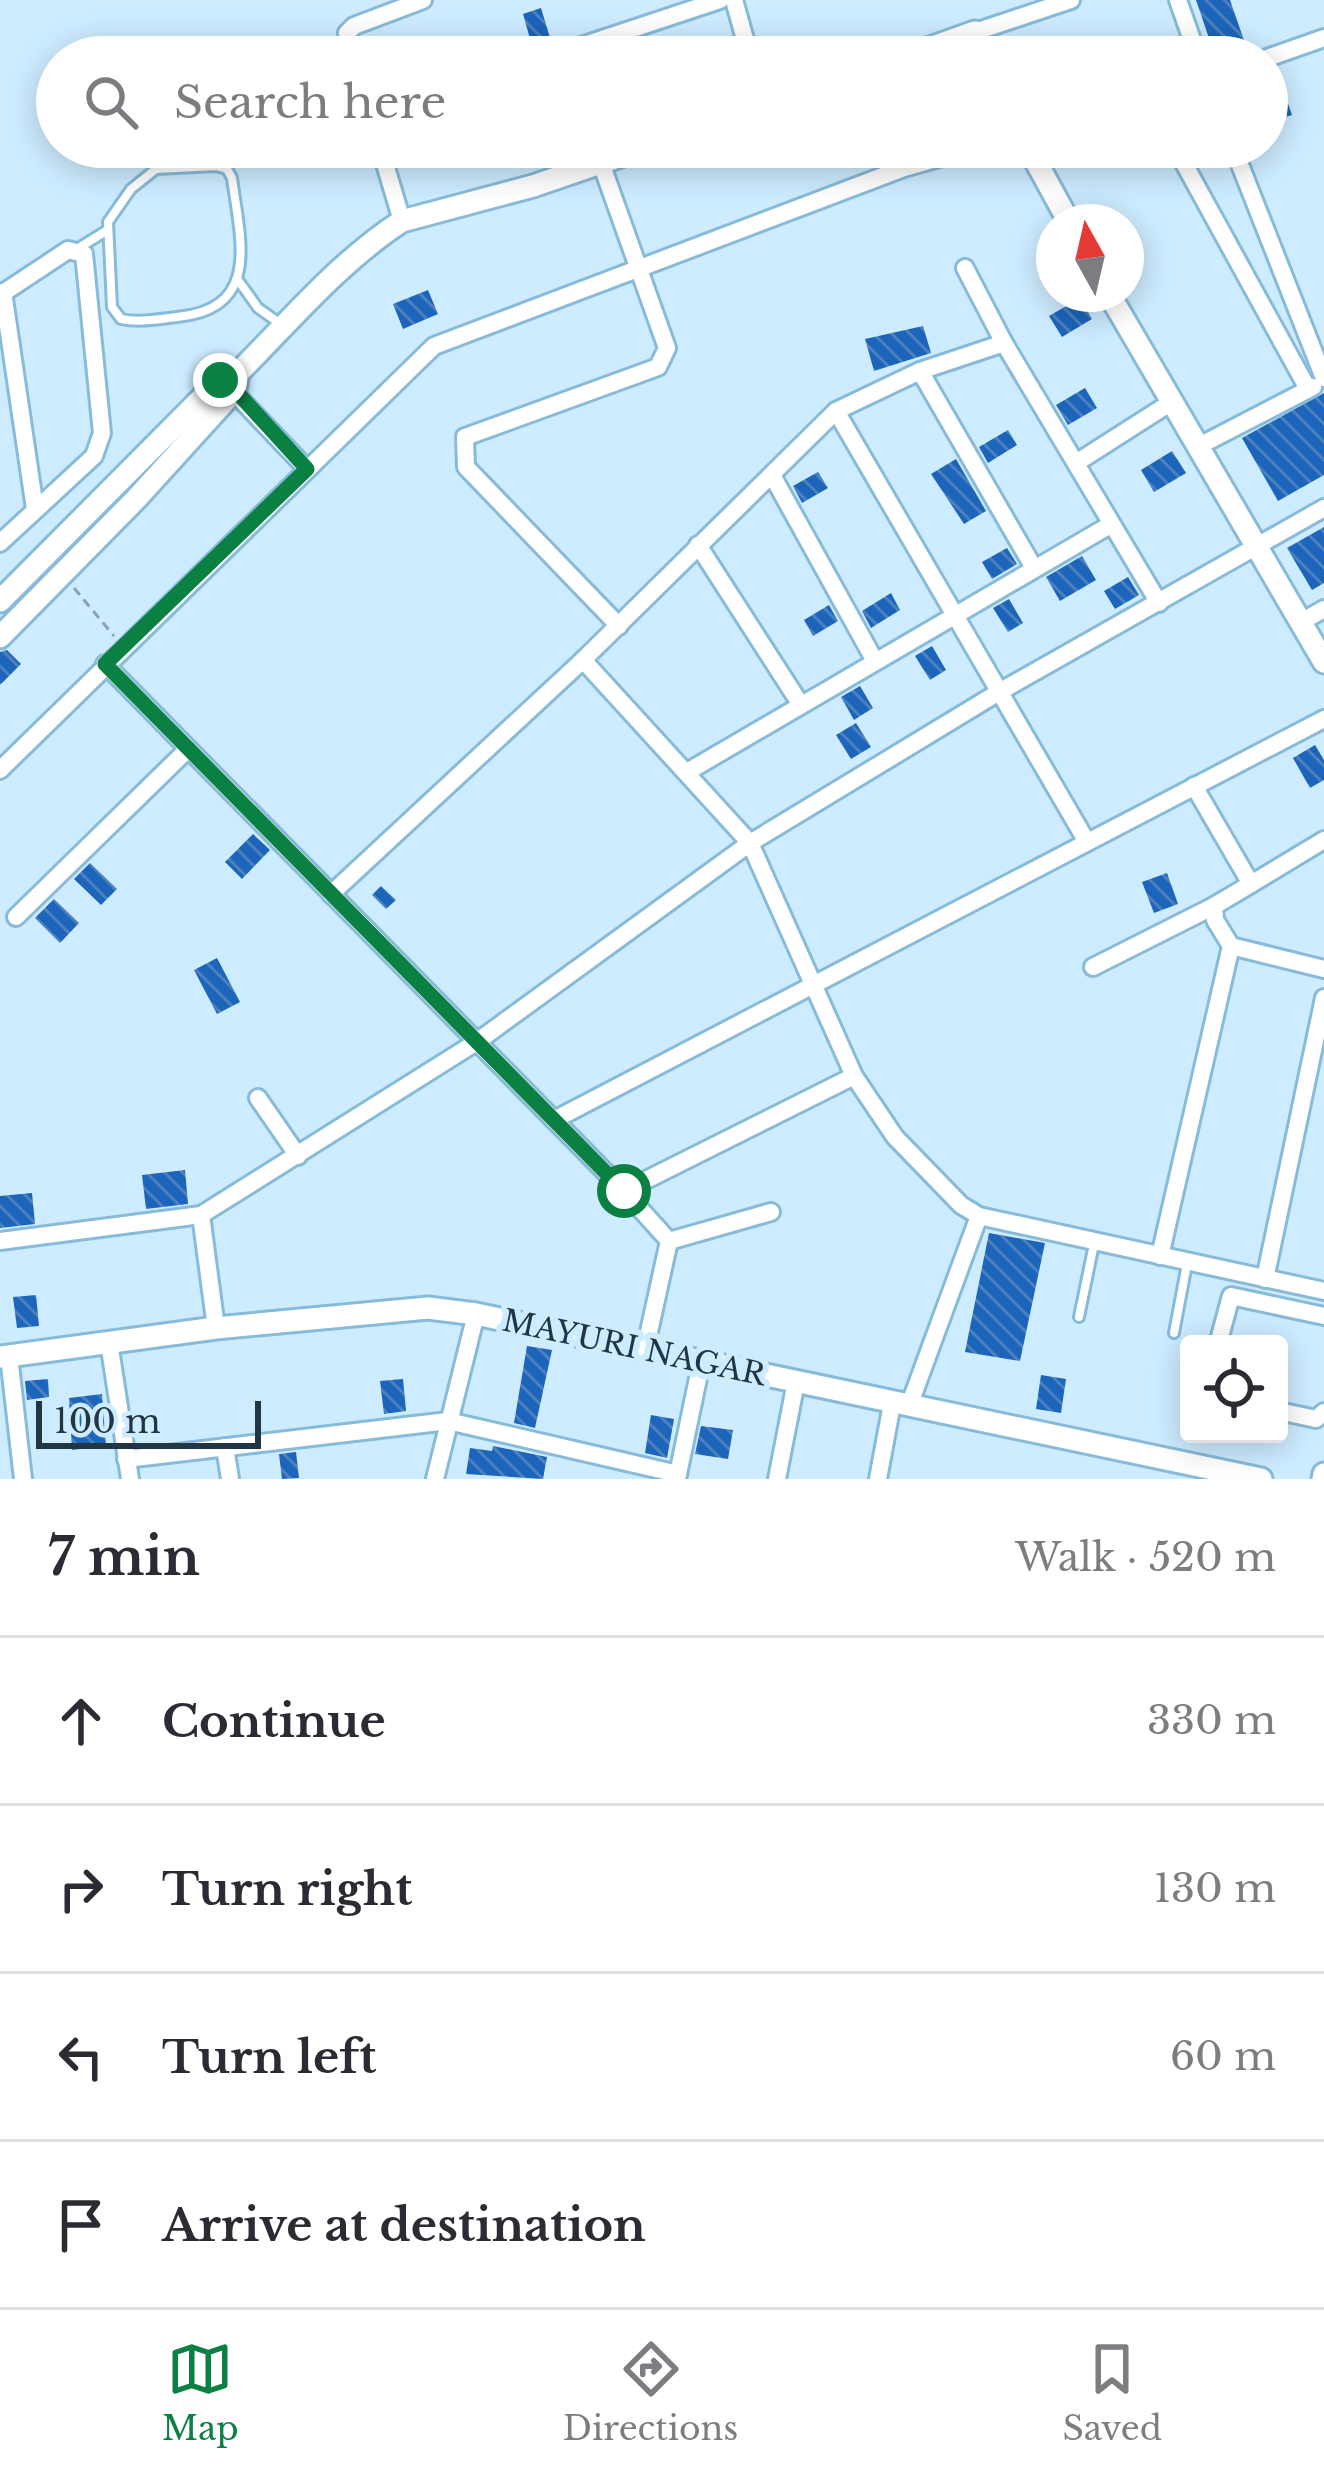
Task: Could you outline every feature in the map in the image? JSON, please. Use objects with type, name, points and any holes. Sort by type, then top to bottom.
[{"type":"street","points":[[348,36],[354,26],[423,0]]},
{"type":"street","points":[[611,36],[720,0]]},
{"type":"street","points":[[734,0],[744,36]]},
{"type":"street","points":[[964,36],[1071,0]]},
{"type":"street","points":[[1178,0],[1191,36]]},
{"type":"street","points":[[975,32],[977,36]]},
{"type":"street","points":[[1288,50],[1320,39],[1324,62]]},
{"type":"street","points":[[386,168],[402,221]]},
{"type":"street","points":[[0,601],[231,381],[351,257],[402,221],[587,168]]},
{"type":"street","points":[[604,168],[667,348],[658,367],[465,437],[466,467],[619,626]]},
{"type":"street","points":[[0,770],[434,346],[904,168]]},
{"type":"street","points":[[1039,168],[1059,204]]},
{"type":"street","points":[[1188,168],[1319,383]]},
{"type":"street","points":[[1241,168],[1319,383]]},
{"type":"street","points":[[0,543],[94,456],[101,442],[84,254],[76,250],[68,250],[2,294],[35,509]]},
{"type":"street","points":[[964,268],[1159,603]]},
{"type":"street","points":[[1119,312],[1324,662]]},
{"type":"street","points":[[332,894],[584,660],[836,411],[920,371],[1004,343]]},
{"type":"street","points":[[920,371],[1034,568]]},
{"type":"street","points":[[231,381],[307,469]]},
{"type":"street","points":[[0,637],[137,498],[231,381]]},
{"type":"street","points":[[1197,447],[1319,383]]},
{"type":"street","points":[[1076,464],[1170,403]]},
{"type":"street","points":[[836,411],[1088,842]]},
{"type":"street","points":[[773,477],[875,661]]},
{"type":"street","points":[[0,1241],[201,1215],[478,1041],[750,843],[999,692],[1324,508]]},
{"type":"street","points":[[687,772],[1110,525]]},
{"type":"street","points":[[698,545],[801,705]]},
{"type":"street","points":[[1301,622],[1324,609]]},
{"type":"street","points":[[584,660],[750,843],[854,1076],[895,1137],[961,1205],[980,1216],[1324,1292]]},
{"type":"street","points":[[105,664],[669,1241]]},
{"type":"street","points":[[554,1120],[1324,719]]},
{"type":"street","points":[[16,917],[188,749]]},
{"type":"street","points":[[1195,786],[1251,884]]},
{"type":"street","points":[[1094,967],[1214,906],[1324,840]]},
{"type":"street","points":[[1214,906],[1215,920],[1231,946],[1324,969]]},
{"type":"street","points":[[1160,1256],[1231,946]]},
{"type":"street","points":[[1265,1279],[1324,998]]},
{"type":"street","points":[[624,1191],[854,1076]]},
{"type":"street","points":[[258,1098],[298,1156]]},
{"type":"street","points":[[669,1241],[771,1212]]},
{"type":"street","points":[[201,1215],[216,1328]]},
{"type":"street","points":[[878,1479],[901,1405],[980,1216]]},
{"type":"street","points":[[646,1349],[669,1241]]},
{"type":"street","points":[[1220,1335],[1231,1296],[1324,1316]]},
{"type":"street","name":"MAYURI NAGAR","points":[[4,1356],[216,1328],[428,1308],[646,1349],[1221,1475],[1261,1479]]},
{"type":"street","points":[[436,1479],[476,1314]]},
{"type":"street","points":[[109,1342],[130,1479]]},
{"type":"street","points":[[4,1356],[23,1479]]},
{"type":"street","points":[[127,1459],[448,1421],[678,1477],[700,1364]]},
{"type":"street","points":[[777,1479],[796,1382]]},
{"type":"street","points":[[1288,1413],[1316,1419],[1324,1412]]},
{"type":"street","points":[[224,1447],[230,1479]]},
{"type":"lane","points":[[156,169],[227,169],[241,251],[238,280],[215,309],[188,316],[121,319],[112,307],[107,222],[130,189],[156,169]]},
{"type":"lane","points":[[76,250],[106,231]]},
{"type":"lane","points":[[238,280],[258,308],[284,327]]},
{"type":"lane","points":[[1079,1317],[1094,1243]]},
{"type":"lane","points":[[1174,1333],[1187,1263]]},
{"type":"path","points":[[62,572],[122,647]]},
{"type":"building","points":[[1196,0],[1230,0],[1243,36],[1208,36]]},
{"type":"building","points":[[541,8],[549,36],[529,36],[523,14]]},
{"type":"building","points":[[428,290],[438,314],[403,329],[393,304]]},
{"type":"building","points":[[1088,312],[1092,319],[1062,337],[1049,316]]},
{"type":"building","points":[[923,326],[931,353],[874,371],[865,339]]},
{"type":"building","points":[[1085,388],[1097,408],[1068,425],[1056,405]]},
{"type":"building","points":[[1324,393],[1324,475],[1278,501],[1242,438]]},
{"type":"building","points":[[1008,430],[1017,445],[988,463],[979,447]]},
{"type":"building","points":[[1172,451],[1186,473],[1154,492],[1141,470]]},
{"type":"building","points":[[956,459],[986,511],[964,524],[931,474]]},
{"type":"building","points":[[818,472],[828,488],[802,503],[793,486]]},
{"type":"building","points":[[1324,527],[1324,583],[1312,590],[1287,548]]},
{"type":"building","points":[[1007,548],[1017,564],[992,579],[982,562]]},
{"type":"building","points":[[1082,556],[1096,580],[1060,601],[1046,577]]},
{"type":"building","points":[[1128,577],[1139,595],[1115,609],[1104,591]]},
{"type":"building","points":[[891,593],[900,610],[871,628],[862,611]]},
{"type":"building","points":[[1009,599],[1023,623],[1008,632],[993,608]]},
{"type":"building","points":[[829,605],[838,621],[813,636],[804,620]]},
{"type":"building","points":[[932,646],[946,670],[930,680],[915,656]]},
{"type":"building","points":[[7,650],[21,664],[0,685],[0,652]]},
{"type":"building","points":[[860,686],[873,708],[854,720],[841,697]]},
{"type":"building","points":[[856,723],[871,747],[851,759],[836,735]]},
{"type":"building","points":[[1315,745],[1324,760],[1324,780],[1310,788],[1293,758]]},
{"type":"building","points":[[253,834],[270,850],[242,879],[225,862]]},
{"type":"building","points":[[90,863],[117,889],[101,905],[74,879]]},
{"type":"building","points":[[1167,873],[1178,904],[1154,913],[1142,882]]},
{"type":"building","points":[[381,886],[396,900],[386,909],[372,895]]},
{"type":"building","points":[[54,899],[79,923],[60,943],[35,918]]},
{"type":"building","points":[[217,958],[240,1002],[217,1014],[194,970]]},
{"type":"building","points":[[185,1170],[188,1204],[146,1209],[142,1175]]},
{"type":"building","points":[[32,1193],[35,1224],[0,1228],[0,1196]]},
{"type":"building","points":[[989,1233],[1045,1243],[1020,1361],[965,1352]]},
{"type":"building","points":[[36,1295],[39,1326],[17,1328],[13,1297]]},
{"type":"building","points":[[527,1346],[552,1350],[535,1428],[514,1423]]},
{"type":"building","points":[[1041,1375],[1066,1379],[1061,1413],[1036,1409]]},
{"type":"building","points":[[48,1379],[49,1397],[27,1400],[25,1381]]},
{"type":"building","points":[[403,1379],[406,1411],[384,1414],[380,1381]]},
{"type":"building","points":[[102,1394],[106,1446],[72,1450],[69,1398]]},
{"type":"building","points":[[651,1415],[674,1419],[667,1458],[645,1453]]},
{"type":"building","points":[[701,1426],[733,1430],[728,1459],[695,1454]]},
{"type":"building","points":[[493,1446],[547,1457],[543,1479],[466,1474],[470,1448],[492,1451]]},
{"type":"building","points":[[296,1452],[299,1478],[282,1479],[279,1454]]},
{"type":"route","points":[[220,380],[235,390],[307,469],[105,664],[624,1191]]}]
